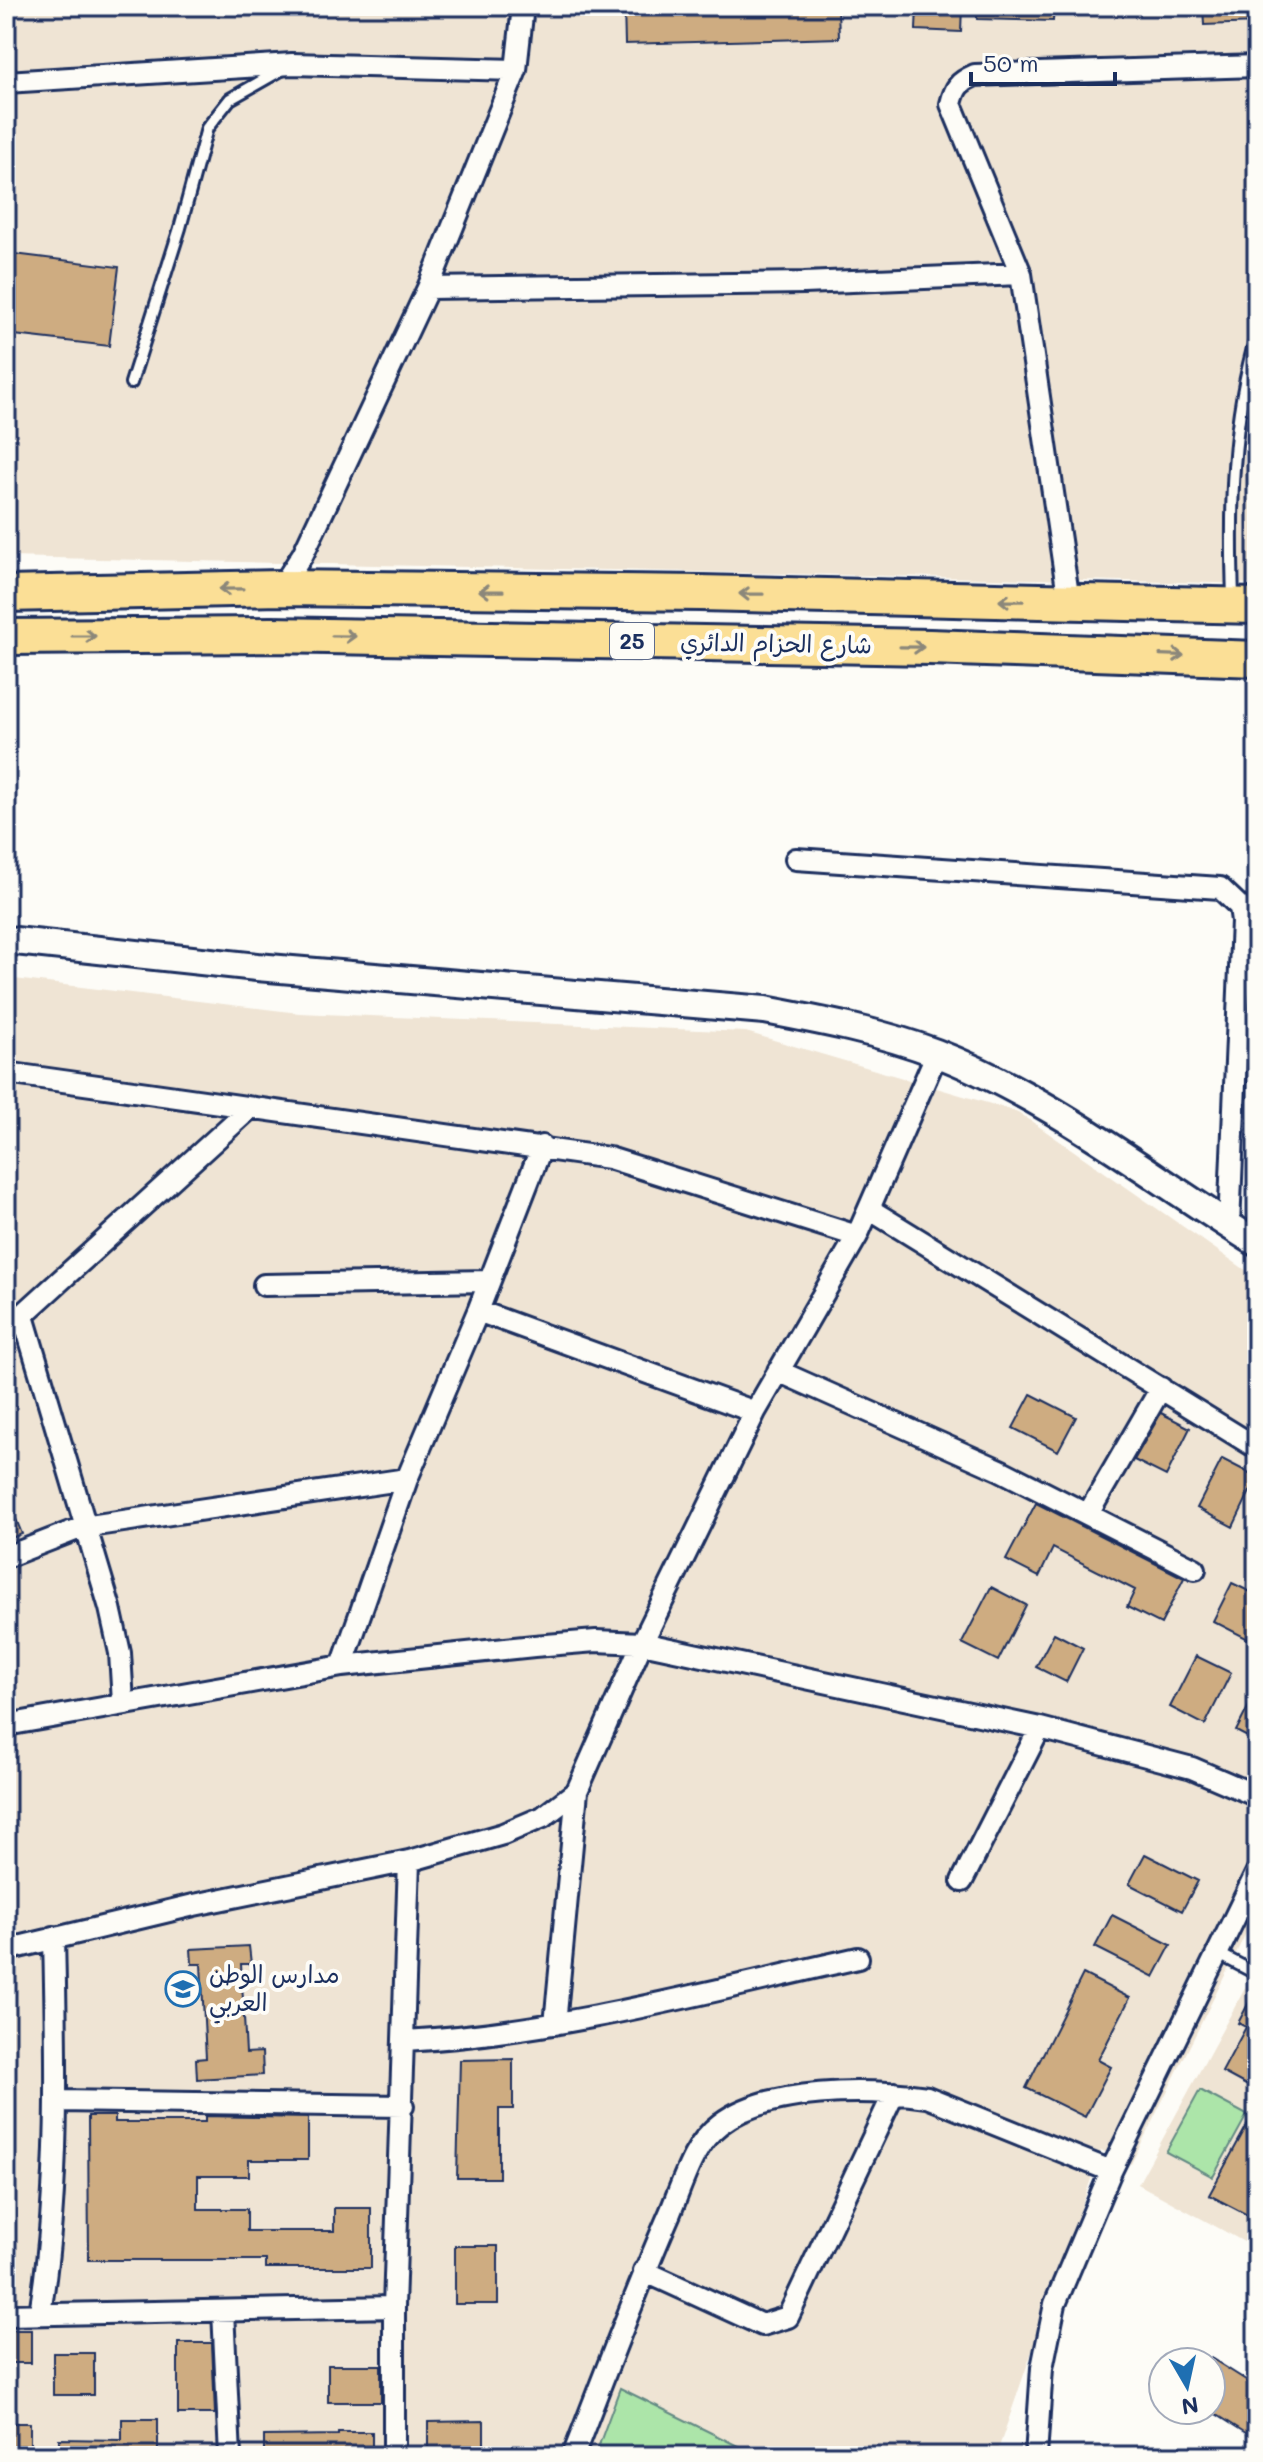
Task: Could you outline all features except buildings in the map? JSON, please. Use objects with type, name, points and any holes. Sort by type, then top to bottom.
[{"type":"highway","name":"شارع الحزام الدائري","points":[[6,594],[281,588],[1245,605]]},
{"type":"highway","name":"شارع الحزام الدائري","points":[[6,637],[319,635],[914,647],[1257,659]]},
{"type":"street","points":[[281,588],[303,554],[428,288],[516,70],[523,6]]},
{"type":"street","points":[[6,82],[292,64],[516,70]]},
{"type":"street","points":[[1069,602],[1021,274],[951,104],[961,81],[975,75],[1257,66]]},
{"type":"street","points":[[428,288],[804,283],[1021,274]]},
{"type":"street","points":[[796,859],[1220,888],[1233,898],[1242,921],[1229,1226]]},
{"type":"street","points":[[6,940],[257,967],[765,1010],[844,1024],[937,1053],[1004,1086],[1074,1126],[1257,1243]]},
{"type":"street","points":[[555,2024],[577,1791],[642,1643],[755,1412],[857,1236],[937,1053]]},
{"type":"street","points":[[9,1077],[542,1146],[609,1158],[857,1236]]},
{"type":"street","points":[[6,1330],[248,1110]]},
{"type":"street","points":[[342,1666],[407,1479],[478,1311],[542,1146]]},
{"type":"street","points":[[869,1209],[1257,1448]]},
{"type":"street","points":[[264,1285],[488,1281]]},
{"type":"street","points":[[478,1311],[755,1412]]},
{"type":"street","points":[[23,1316],[117,1638],[123,1703]]},
{"type":"street","points":[[778,1371],[1000,1470],[1195,1569]]},
{"type":"street","points":[[1088,1514],[1161,1388]]},
{"type":"street","points":[[6,1557],[83,1527],[407,1479]]},
{"type":"street","points":[[6,1725],[342,1666],[596,1641],[642,1643],[1040,1728],[1192,1768],[1257,1796]]},
{"type":"street","points":[[962,1881],[1040,1728]]},
{"type":"street","points":[[6,1950],[409,1861],[503,1834],[543,1817],[577,1791]]},
{"type":"street","points":[[394,2456],[394,2307],[409,1861]]},
{"type":"street","points":[[1036,2456],[1046,2335],[1055,2304],[1111,2171],[1257,1872]]},
{"type":"street","points":[[40,2313],[51,2230],[58,2101],[54,1937]]},
{"type":"street","points":[[405,2041],[449,2039],[555,2024],[858,1958]]},
{"type":"street","points":[[573,2456],[644,2271],[702,2140],[720,2123],[763,2102],[792,2097],[894,2093],[927,2097],[1111,2171]]},
{"type":"street","points":[[644,2271],[762,2325],[788,2317],[894,2093]]},
{"type":"street","points":[[58,2101],[403,2106]]},
{"type":"street","points":[[6,2315],[394,2307]]},
{"type":"street","points":[[223,2311],[230,2456]]},
{"type":"lane","points":[[131,383],[180,228],[207,128],[230,99],[292,64]]},
{"type":"lane","points":[[1245,605],[1230,504],[1240,408],[1257,334]]},
{"type":"lane","points":[[1219,1954],[1257,1974]]},
{"type":"path","points":[[609,2456],[621,2453],[627,2456]]},
{"type":"shaded area","points":[[6,6],[1257,6],[1257,584],[6,557]]},
{"type":"shaded area","points":[[6,978],[299,1013],[746,1032],[1018,1112],[1257,1278],[1257,1911],[1131,2164],[1101,2150],[996,2456],[6,2456]]},
{"type":"shaded area","points":[[1249,1981],[1257,1986],[1257,2249],[1138,2184]]},
{"type":"green space","points":[[1200,2090],[1247,2115],[1213,2177],[1166,2152]]},
{"type":"green space","points":[[620,2388],[758,2456],[595,2456]]},
{"type":"place","name":"مدارس الوطن العربي","points":[[183,1989]]}]
